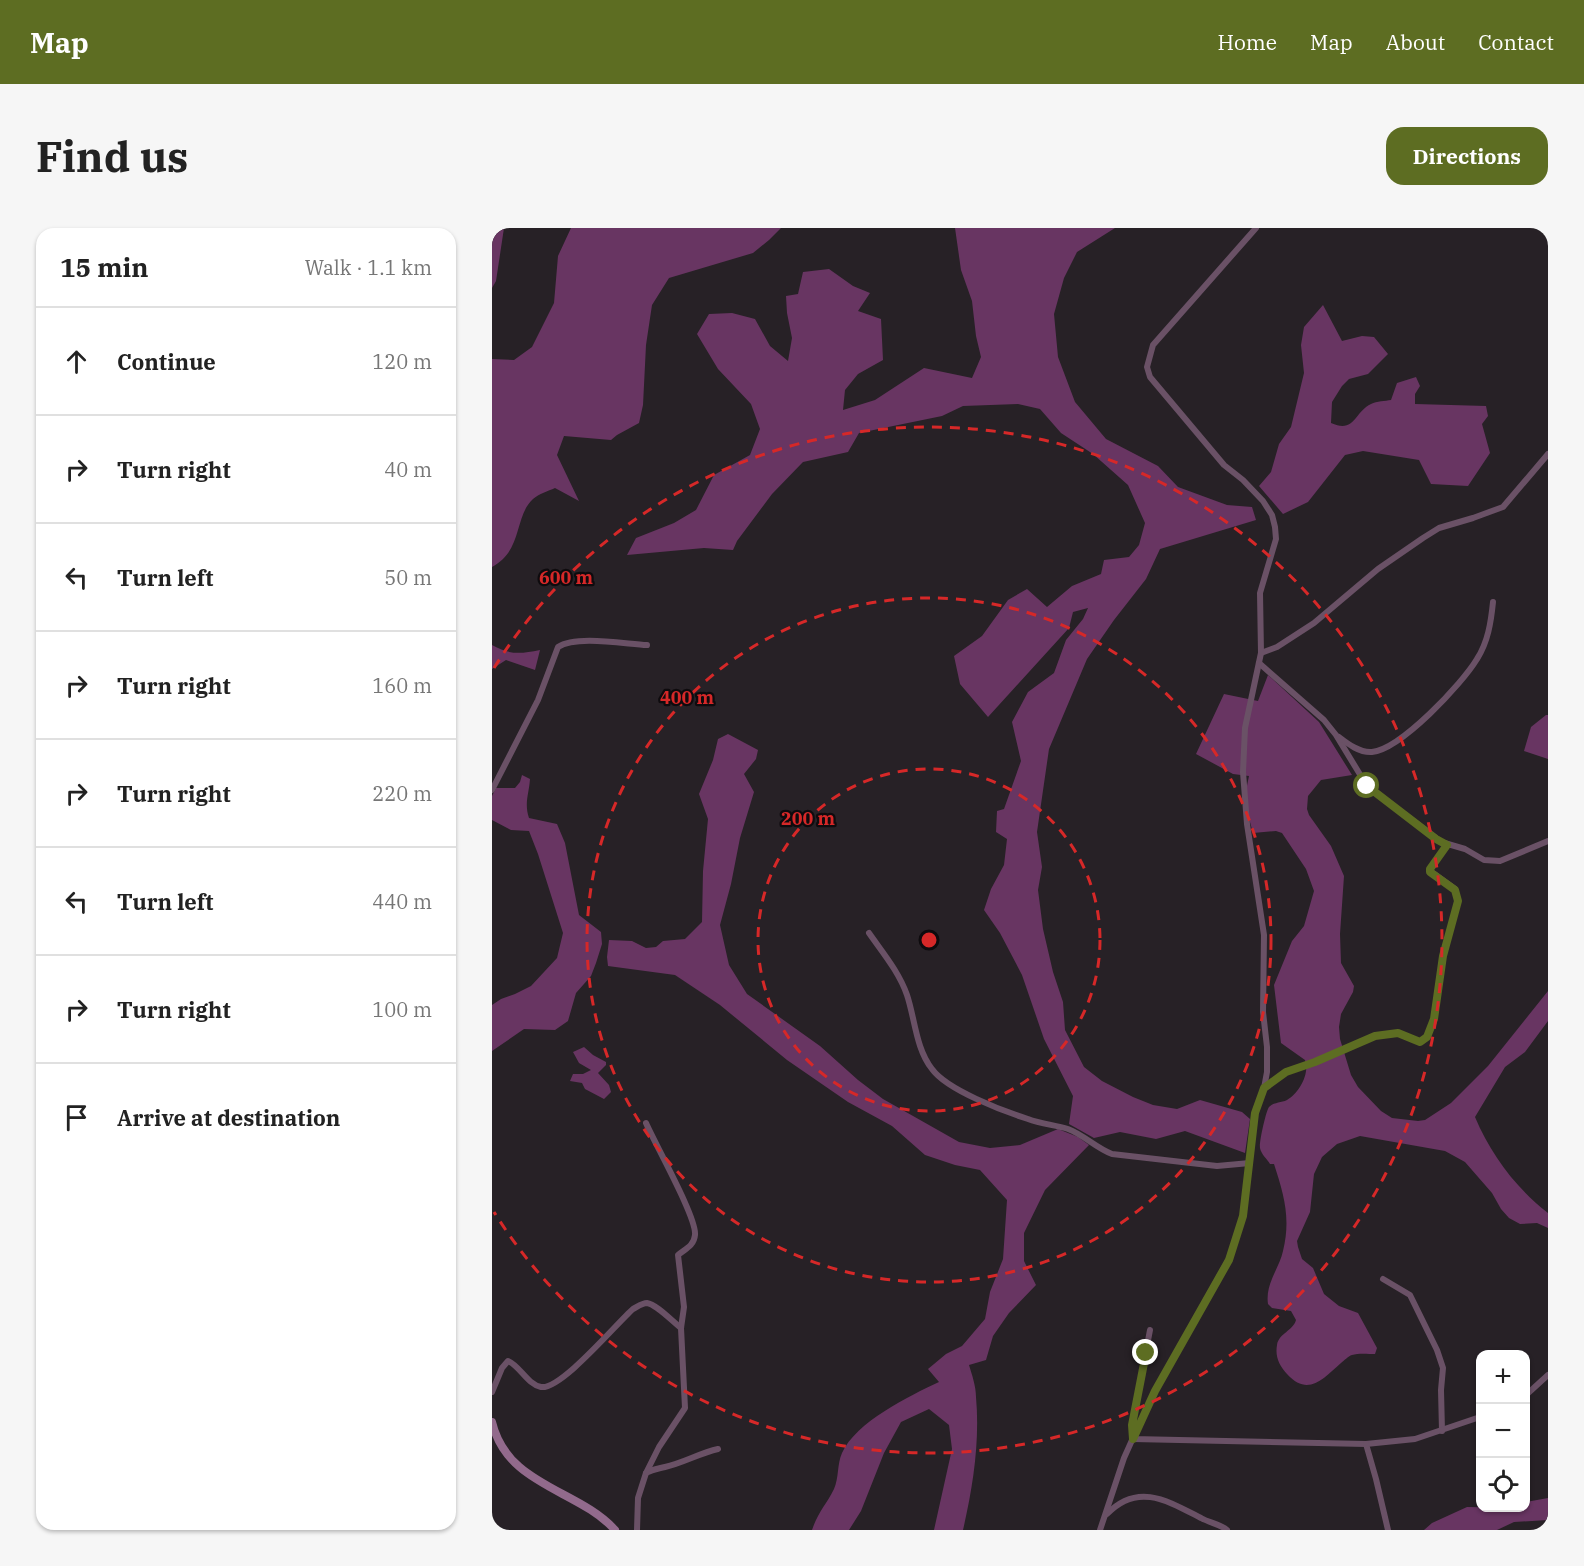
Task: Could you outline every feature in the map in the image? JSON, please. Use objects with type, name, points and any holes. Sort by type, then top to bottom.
[{"type":"street","points":[[1100,1530],[1133,1439],[1155,1391],[1229,1260],[1243,1216],[1255,1113],[1264,1088],[1267,1058],[1263,1012],[1264,935],[1247,824],[1243,772],[1245,728],[1261,653],[1260,593],[1276,539],[1272,515],[1263,501],[1243,480],[1224,465],[1150,377],[1147,367],[1153,345],[1256,228]]},
{"type":"street","points":[[1261,653],[1277,647],[1301,632],[1378,569],[1439,528],[1503,507],[1548,454]]},
{"type":"street","points":[[1336,735],[1359,749],[1376,751],[1424,720],[1454,690],[1478,659],[1490,629],[1493,602]]},
{"type":"street","points":[[492,790],[538,700],[558,647],[582,641],[647,645]]},
{"type":"street","points":[[1259,663],[1306,703],[1336,735],[1367,786],[1436,839],[1447,845],[1465,849],[1484,860],[1500,861],[1548,841]]},
{"type":"street","points":[[1264,1088],[1286,1072],[1375,1036],[1398,1033],[1420,1042],[1427,1037],[1434,1019],[1443,956],[1458,901],[1455,890],[1430,872],[1447,845]]},
{"type":"street","points":[[869,933],[901,979],[924,1054],[932,1070],[945,1081],[960,1090],[1028,1119],[1079,1134],[1100,1149],[1112,1154],[1217,1166],[1250,1162]]},
{"type":"street","points":[[636,1530],[638,1498],[646,1473],[659,1447],[685,1408],[681,1328],[684,1307],[678,1255],[693,1243],[695,1227],[646,1123]]},
{"type":"street","points":[[1383,1279],[1410,1295],[1437,1350],[1443,1368],[1440,1390],[1442,1431]]},
{"type":"street","points":[[492,1392],[502,1368],[508,1361],[536,1385],[545,1387],[555,1383],[591,1353],[633,1309],[641,1305],[647,1303],[653,1306],[681,1328]]},
{"type":"street","points":[[1133,1439],[1132,1425],[1150,1330]]},
{"type":"street","points":[[1530,1391],[1548,1375]]},
{"type":"street","points":[[1133,1439],[1366,1444],[1415,1439],[1476,1418]]},
{"type":"street","points":[[492,1422],[497,1440],[517,1465],[545,1485],[603,1519],[615,1530]]},
{"type":"street","points":[[1366,1444],[1388,1530]]},
{"type":"street","points":[[646,1473],[656,1467],[664,1468],[718,1449]]},
{"type":"street","points":[[1104,1517],[1113,1508],[1144,1495],[1174,1504],[1227,1530]]},
{"type":"shaded area","points":[[492,228],[504,228],[496,281],[492,288]]},
{"type":"shaded area","points":[[571,228],[781,228],[753,253],[669,278],[652,305],[646,345],[643,405],[639,423],[611,440],[564,436],[557,455],[579,501],[555,488],[533,499],[527,506],[509,552],[492,567],[492,359],[514,360],[532,347],[554,303],[558,256]]},
{"type":"shaded area","points":[[955,228],[1115,228],[1077,252],[1064,278],[1054,314],[1058,357],[1075,402],[1106,439],[1158,466],[1178,487],[1227,505],[1252,507],[1256,520],[1160,549],[1146,579],[1087,659],[1049,749],[1037,832],[1042,867],[1038,890],[1043,929],[1063,1002],[1065,1030],[1084,1067],[1102,1081],[1153,1105],[1177,1109],[1200,1100],[1242,1112],[1250,1119],[1245,1153],[1185,1131],[1156,1139],[1120,1132],[1094,1138],[1069,1124],[1073,1096],[1044,1039],[1022,975],[1000,933],[984,910],[991,889],[1004,865],[1007,839],[996,832],[997,811],[1004,809],[1021,761],[1012,722],[1028,692],[1054,673],[1066,640],[1083,619],[1088,608],[1073,612],[1069,628],[988,717],[960,684],[954,656],[982,636],[1008,600],[1027,589],[1047,607],[1072,586],[1101,574],[1104,560],[1129,557],[1139,545],[1145,523],[1128,485],[1093,454],[1061,433],[1040,409],[1018,404],[963,406],[942,416],[859,433],[848,452],[803,462],[772,494],[737,541],[733,550],[704,548],[627,555],[636,538],[674,523],[696,510],[714,475],[750,455],[760,429],[751,404],[718,369],[697,334],[709,314],[732,313],[755,319],[770,346],[788,361],[792,338],[786,296],[798,294],[803,272],[829,269],[853,286],[870,293],[858,311],[881,319],[883,360],[858,374],[845,390],[843,410],[875,400],[924,368],[972,378],[981,357],[972,301],[961,270]]},
{"type":"shaded area","points":[[1323,305],[1342,341],[1362,336],[1374,337],[1388,354],[1368,374],[1349,379],[1342,386],[1332,402],[1331,423],[1339,426],[1350,424],[1371,404],[1391,400],[1397,383],[1416,377],[1420,386],[1415,394],[1415,404],[1486,406],[1488,416],[1482,424],[1490,453],[1468,486],[1431,484],[1419,460],[1363,451],[1345,455],[1308,502],[1283,514],[1259,486],[1271,472],[1279,444],[1291,427],[1304,373],[1301,345],[1304,327]]},
{"type":"shaded area","points":[[492,645],[515,653],[540,650],[535,670],[506,660],[492,669]]},
{"type":"shaded area","points":[[1268,675],[1319,722],[1352,775],[1321,780],[1308,796],[1307,809],[1331,846],[1344,876],[1340,934],[1341,963],[1354,986],[1341,1014],[1339,1027],[1340,1039],[1351,1075],[1358,1087],[1381,1111],[1392,1118],[1425,1120],[1451,1103],[1488,1066],[1548,991],[1548,1021],[1525,1052],[1505,1067],[1475,1117],[1489,1145],[1515,1182],[1548,1213],[1548,1228],[1537,1223],[1520,1224],[1509,1218],[1492,1193],[1465,1162],[1445,1151],[1360,1136],[1337,1144],[1322,1157],[1314,1174],[1310,1212],[1297,1241],[1298,1247],[1302,1259],[1313,1268],[1324,1294],[1339,1306],[1358,1313],[1377,1348],[1375,1354],[1351,1356],[1322,1380],[1309,1385],[1295,1381],[1284,1371],[1277,1357],[1278,1341],[1296,1320],[1291,1311],[1272,1308],[1268,1304],[1270,1283],[1283,1251],[1286,1217],[1274,1164],[1270,1164],[1264,1156],[1260,1145],[1269,1107],[1291,1097],[1305,1077],[1305,1060],[1281,1043],[1274,985],[1292,941],[1304,926],[1314,891],[1306,869],[1282,833],[1276,831],[1253,833],[1244,800],[1249,776],[1233,774],[1196,754],[1224,694],[1258,701]]},
{"type":"shaded area","points":[[1548,715],[1548,759],[1524,751],[1531,727]]},
{"type":"shaded area","points":[[728,734],[758,750],[756,759],[744,774],[754,792],[740,838],[720,925],[729,965],[747,994],[820,1046],[883,1099],[959,1142],[990,1148],[1020,1145],[1058,1129],[1078,1137],[1089,1145],[1045,1190],[1024,1233],[1024,1261],[1036,1285],[1009,1313],[993,1336],[986,1360],[969,1365],[975,1389],[977,1430],[973,1481],[963,1530],[934,1530],[952,1449],[949,1425],[929,1409],[901,1422],[884,1453],[861,1511],[849,1530],[812,1530],[834,1489],[840,1457],[849,1442],[884,1411],[939,1382],[928,1369],[946,1354],[962,1346],[985,1319],[990,1292],[1003,1259],[1007,1200],[980,1170],[925,1155],[892,1126],[848,1102],[787,1060],[720,1005],[675,975],[608,966],[609,940],[632,941],[646,948],[656,947],[663,941],[685,939],[702,922],[703,871],[708,819],[699,794],[713,760],[718,739]]},
{"type":"shaded area","points":[[522,775],[530,779],[527,803],[529,818],[557,824],[565,843],[579,915],[601,932],[602,944],[591,976],[576,993],[568,1021],[555,1030],[524,1029],[492,1051],[492,1005],[531,986],[557,958],[563,933],[529,831],[511,830],[492,820],[492,796],[496,788],[515,788]]},
{"type":"shaded area","points":[[584,1047],[606,1062],[598,1073],[609,1085],[611,1092],[604,1099],[585,1089],[582,1083],[570,1081],[573,1074],[583,1074],[591,1070],[579,1063],[573,1052]]},
{"type":"shaded area","points":[[1548,1498],[1548,1520],[1514,1522],[1497,1530],[1424,1530],[1432,1523],[1467,1507],[1476,1507],[1476,1512],[1530,1512],[1530,1501]]},
{"type":"route","points":[[1146,1353],[1132,1425],[1133,1439],[1155,1391],[1219,1280],[1238,1236],[1247,1193],[1255,1113],[1264,1088],[1286,1072],[1336,1054],[1375,1036],[1398,1033],[1420,1042],[1427,1037],[1430,1030],[1437,1002],[1443,956],[1458,901],[1455,890],[1430,872],[1447,845],[1367,786]]}]
